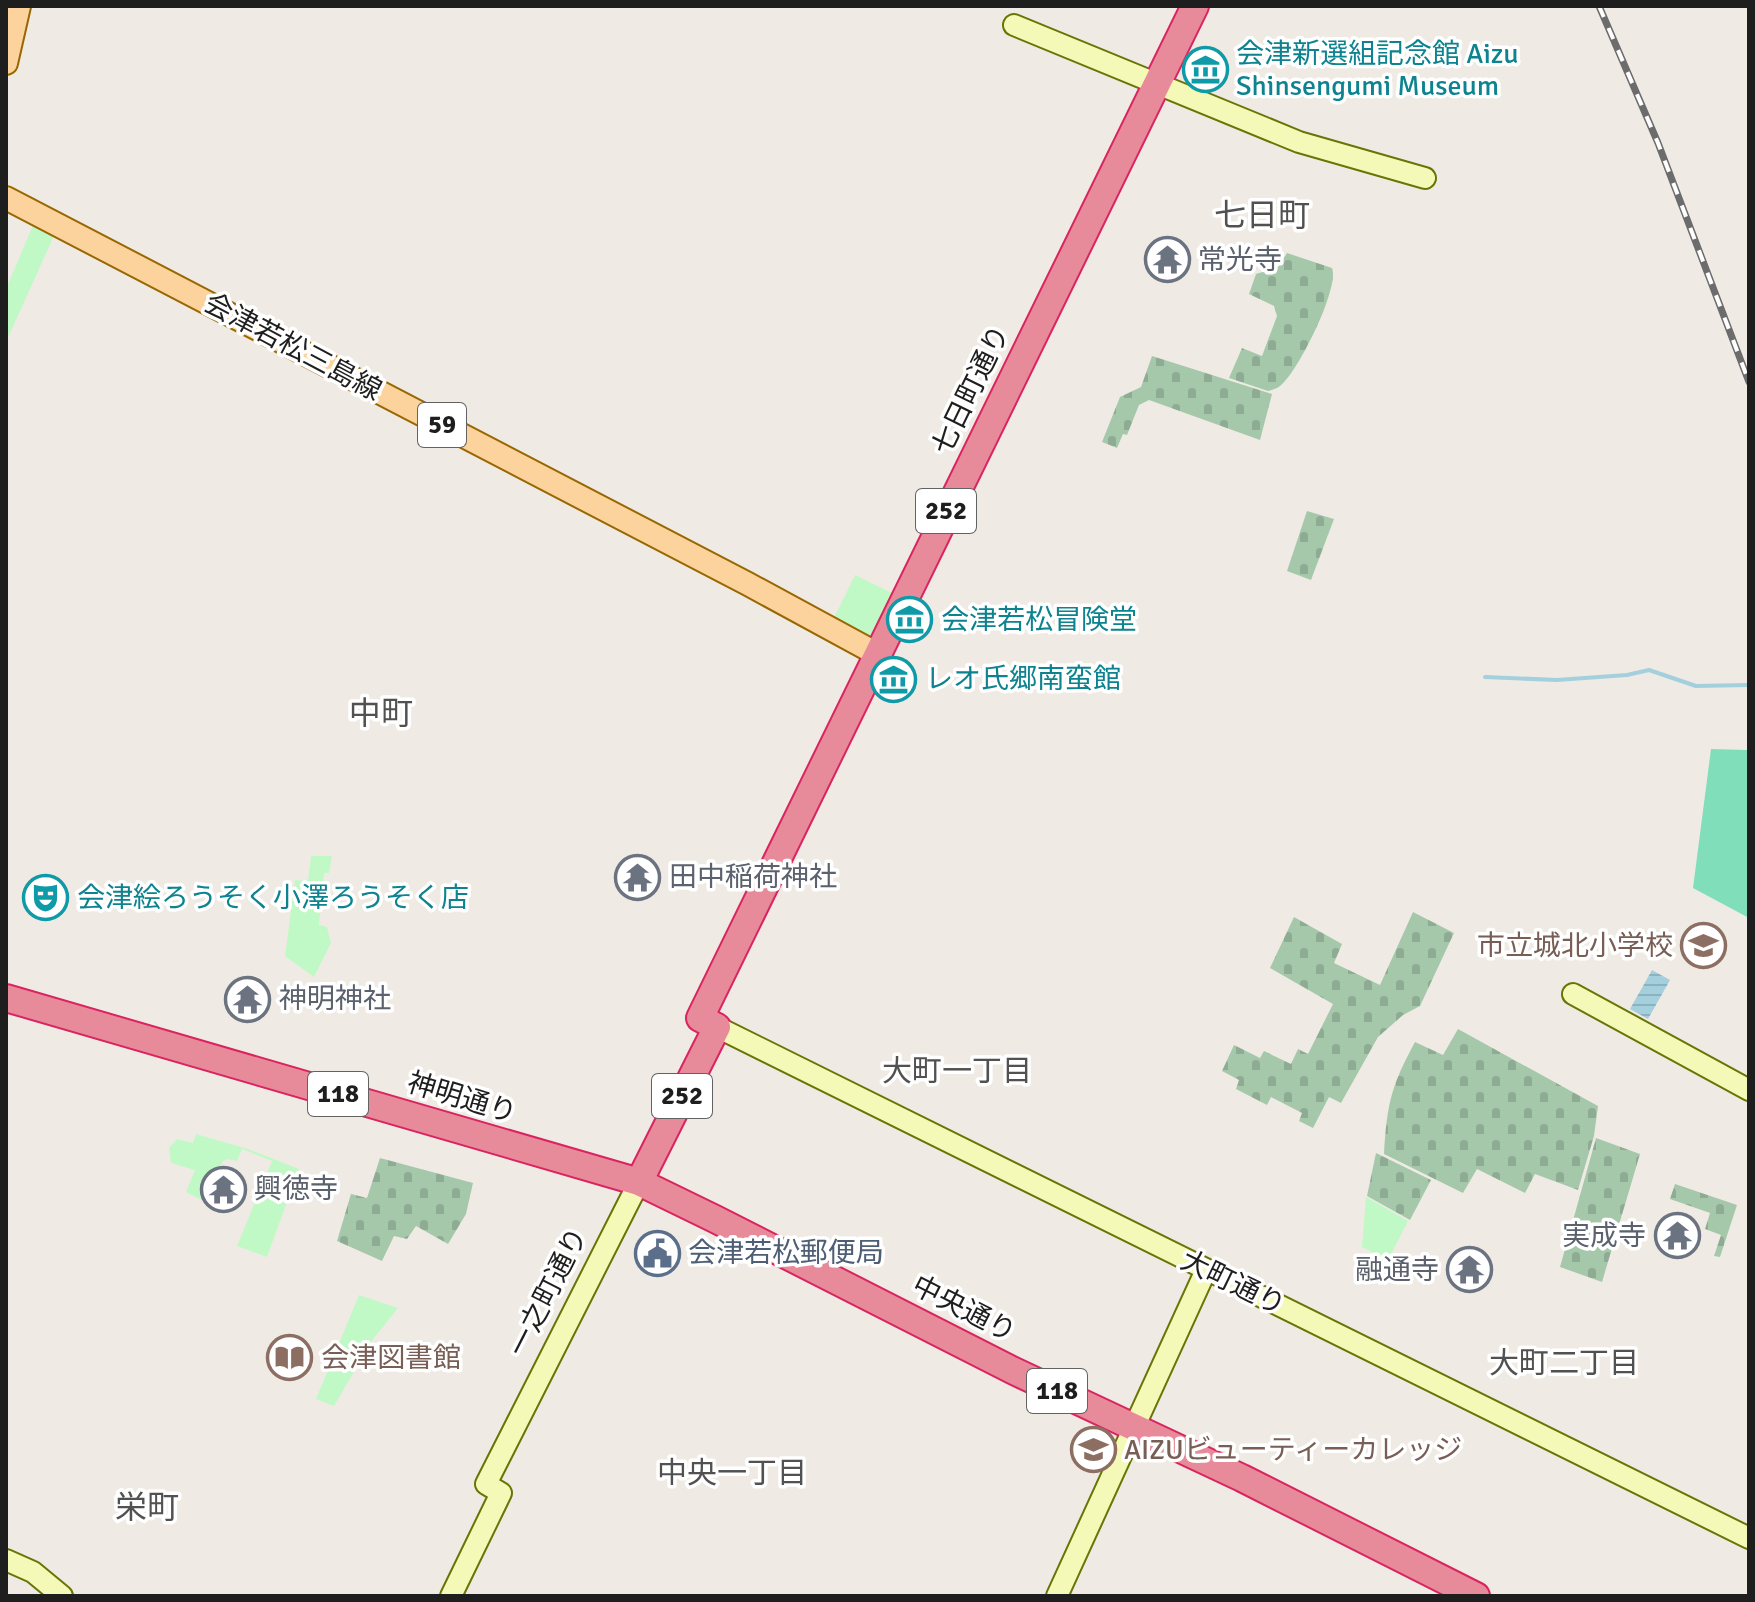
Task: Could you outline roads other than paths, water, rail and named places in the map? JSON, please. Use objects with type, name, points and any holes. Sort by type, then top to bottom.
[{"type":"highway","name":"七日町通り","points":[[708,1023],[877,654],[1195,6]]},
{"type":"highway","name":"神明通り","points":[[6,998],[639,1182]]},
{"type":"highway","name":"一之町通り","points":[[639,1182],[708,1023]]},
{"type":"highway","name":"中央通り","points":[[639,1182],[1012,1370],[1476,1596]]},
{"type":"main road","points":[[6,63],[19,6]]},
{"type":"main road","name":"会津若松三島線","points":[[6,198],[877,654]]},
{"type":"street","points":[[1014,25],[1299,142],[1425,178]]},
{"type":"street","points":[[1573,994],[1749,1090]]},
{"type":"street","name":"大町通り","points":[[708,1023],[1749,1538]]},
{"type":"street","name":"一之町通り","points":[[451,1596],[501,1493],[486,1484],[639,1182]]},
{"type":"street","points":[[1057,1596],[1206,1270]]},
{"type":"street","points":[[6,1560],[33,1572],[62,1596]]},
{"type":"water","points":[[1652,970],[1670,980],[1648,1019],[1630,1009]]},
{"type":"waterway","points":[[1485,677],[1557,680],[1627,675],[1649,670],[1696,686],[1749,685]]},
{"type":"railway","points":[[1599,6],[1658,143],[1749,382]]},
{"type":"place","name":"会津新選組記念館 Aizu Shinsengumi Museum","points":[[1205,70]]},
{"type":"place","name":"常光寺","points":[[1167,260]]},
{"type":"place","name":"会津若松冒険堂","points":[[910,620]]},
{"type":"place","name":"レオ氏郷南蛮館","points":[[894,679]]},
{"type":"place","name":"田中稲荷神社","points":[[638,877]]},
{"type":"place","name":"会津絵ろうそく小澤ろうそく店","points":[[46,898]]},
{"type":"place","name":"市立城北小学校","points":[[1704,946]]},
{"type":"place","name":"神明神社","points":[[248,999]]},
{"type":"place","name":"興徳寺","points":[[223,1189]]},
{"type":"place","name":"実成寺","points":[[1677,1236]]},
{"type":"place","name":"会津若松郵便局","points":[[657,1253]]},
{"type":"place","name":"融通寺","points":[[1470,1270]]},
{"type":"place","name":"会津図書館","points":[[290,1358]]},
{"type":"place","name":"AIZUビューティーカレッジ","points":[[1093,1450]]},
{"type":"district","name":"七日町","points":[[1262,215]]},
{"type":"district","name":"中町","points":[[381,713]]},
{"type":"district","name":"大町一丁目","points":[[957,1071]]},
{"type":"district","name":"大町二丁目","points":[[1564,1363]]},
{"type":"district","name":"中央一丁目","points":[[732,1473]]},
{"type":"district","name":"栄町","points":[[147,1507]]}]
